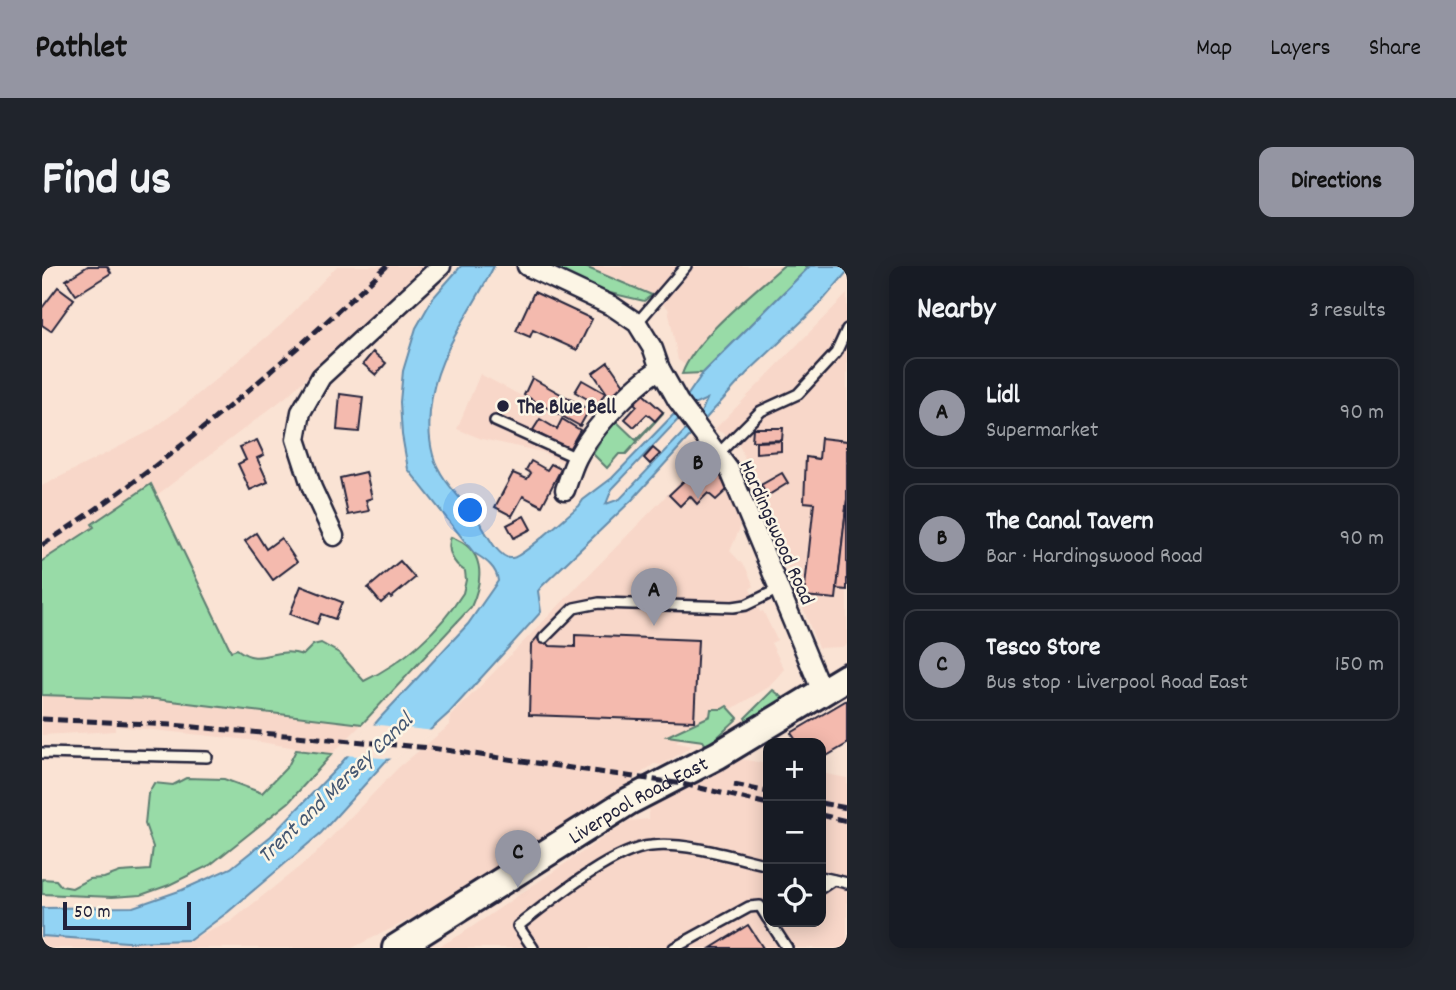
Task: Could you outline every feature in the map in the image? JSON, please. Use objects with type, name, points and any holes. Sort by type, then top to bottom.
[{"type":"main road","name":"Liverpool Road East","points":[[398,948],[629,800],[718,755],[847,677]]},
{"type":"street","points":[[334,536],[312,488],[296,439],[301,412],[321,377],[441,266]]},
{"type":"street","name":"Hardingswood Road","points":[[527,266],[611,306],[637,323],[678,401],[730,471],[822,692]]},
{"type":"street","points":[[565,490],[577,458],[596,431],[631,390],[660,369]]},
{"type":"lane","points":[[637,323],[686,266]]},
{"type":"lane","points":[[718,454],[761,411],[798,394],[836,353],[847,329]]},
{"type":"lane","points":[[495,421],[577,458]]},
{"type":"lane","points":[[544,638],[574,608],[599,603],[733,607],[746,605],[779,589]]},
{"type":"lane","points":[[42,753],[207,757]]},
{"type":"lane","points":[[533,948],[518,926],[590,874],[641,848],[668,845],[763,863]]},
{"type":"lane","points":[[826,878],[847,883]]},
{"type":"lane","points":[[826,885],[833,880]]},
{"type":"lane","points":[[674,948],[749,907],[763,905]]},
{"type":"lane","points":[[774,927],[787,948]]},
{"type":"shaded area","points":[[337,266],[427,266],[287,396],[42,578],[42,486],[150,431],[185,405],[282,324]]},
{"type":"shaded area","points":[[583,266],[783,266],[710,333],[685,365],[678,360],[668,308],[648,292]]},
{"type":"shaded area","points":[[847,294],[847,644],[842,647],[818,648],[758,487],[737,441],[715,429]]},
{"type":"shaded area","name":"The Blue Bell","points":[[480,374],[584,429],[565,464],[542,452],[482,439],[457,429]]},
{"type":"shaded area","points":[[708,453],[728,477],[740,528],[730,551],[746,568],[754,586],[750,589],[777,640],[771,643],[784,669],[769,687],[675,742],[692,746],[662,765],[654,764],[598,805],[421,914],[352,948],[42,948],[42,936],[127,942],[189,940],[230,922],[313,856],[398,768],[450,725],[451,716]]},
{"type":"shaded area","points":[[42,655],[207,705],[362,724],[332,754],[249,740],[115,726],[115,731],[42,735]]},
{"type":"shaded area","points":[[730,757],[763,763],[763,927],[826,927],[826,774],[847,778],[847,948],[436,948],[460,935],[628,821],[649,819],[649,806]]},
{"type":"green space","points":[[554,266],[583,266],[652,295],[644,301],[610,293],[560,278],[558,267]]},
{"type":"green space","points":[[783,266],[810,266],[703,373],[682,374],[689,360],[712,331]]},
{"type":"green space","points":[[664,412],[626,454],[619,454],[607,468],[593,454],[614,419],[636,440]]},
{"type":"green space","points":[[151,484],[231,651],[237,649],[253,657],[283,653],[303,655],[313,645],[321,643],[339,653],[364,681],[393,665],[420,644],[443,620],[463,593],[465,571],[457,565],[452,556],[449,547],[451,537],[470,549],[479,566],[478,586],[471,607],[362,724],[155,699],[42,695],[42,561],[94,527],[92,524]]},
{"type":"green space","points":[[773,690],[785,702],[749,725],[745,718]]},
{"type":"green space","points":[[727,706],[738,718],[707,747],[703,741],[667,736],[710,716],[711,709]]},
{"type":"green space","points":[[296,750],[332,754],[289,802],[210,865],[141,895],[112,897],[42,894],[42,879],[56,880],[61,886],[72,888],[89,879],[104,878],[120,872],[150,870],[153,847],[145,824],[148,794],[154,783],[173,785],[186,778],[224,779],[262,793],[288,766]]},
{"type":"water","name":"Trent and Mersey Canal","points":[[461,266],[494,266],[458,329],[436,378],[430,433],[436,464],[446,481],[478,520],[497,549],[512,558],[534,544],[612,478],[676,412],[703,373],[810,266],[847,266],[847,272],[818,306],[747,373],[632,500],[542,586],[538,591],[541,612],[449,713],[428,732],[385,762],[321,833],[228,912],[190,940],[127,942],[42,936],[42,908],[133,907],[182,890],[231,868],[271,836],[336,769],[468,624],[498,581],[493,568],[474,553],[408,469],[400,402],[403,371],[416,328],[433,298]],"holes":[[[707,399],[700,415],[620,499],[606,504],[612,489],[691,406]]]},
{"type":"pier","points":[[370,724],[435,731],[395,759],[344,755]]},
{"type":"building","points":[[88,266],[107,266],[111,273],[76,295],[66,280]]},
{"type":"building","points":[[58,287],[74,299],[51,331],[42,325],[42,308]]},
{"type":"building","points":[[534,292],[592,319],[577,350],[533,330],[530,337],[516,331]]},
{"type":"building","points":[[373,352],[386,363],[376,375],[363,364]]},
{"type":"building","points":[[608,362],[626,388],[611,399],[593,373]]},
{"type":"building","points":[[532,378],[589,410],[580,426],[524,395]]},
{"type":"building","points":[[582,380],[605,393],[598,405],[575,392]]},
{"type":"building","points":[[340,394],[363,397],[359,432],[337,430]]},
{"type":"building","points":[[643,394],[663,412],[655,421],[647,414],[634,427],[625,419],[637,406],[634,403]]},
{"type":"building","points":[[540,419],[557,429],[562,419],[580,430],[568,451],[533,430]]},
{"type":"building","points":[[753,428],[783,428],[782,440],[752,441]]},
{"type":"building","points":[[821,438],[847,441],[847,499],[836,599],[804,596],[814,503],[804,502],[806,457],[819,459]]},
{"type":"building","points":[[257,440],[264,455],[257,458],[268,482],[250,490],[238,464],[246,460],[240,447]]},
{"type":"building","points":[[781,441],[781,451],[756,453],[756,442]]},
{"type":"building","points":[[653,448],[660,454],[650,464],[644,458]]},
{"type":"building","points":[[707,459],[725,477],[722,480],[729,488],[716,500],[708,493],[697,504],[690,496],[680,506],[669,495]]},
{"type":"building","points":[[531,461],[547,470],[551,464],[561,469],[542,506],[523,496],[512,516],[495,507],[513,473],[527,479],[531,473],[526,470]]},
{"type":"building","points":[[366,472],[372,498],[366,500],[369,511],[348,515],[340,478]]},
{"type":"building","points":[[782,473],[788,483],[767,496],[761,485]]},
{"type":"building","points":[[847,499],[847,590],[837,589]]},
{"type":"building","points":[[524,516],[531,529],[514,538],[507,525]]},
{"type":"building","points":[[256,533],[266,549],[281,538],[297,562],[273,580],[245,541]]},
{"type":"building","points":[[400,561],[415,578],[381,603],[368,588]]},
{"type":"building","points":[[301,586],[342,602],[335,619],[321,614],[317,624],[290,614]]},
{"type":"building","points":[[539,635],[550,646],[575,647],[575,635],[698,640],[694,721],[529,715],[531,645]]},
{"type":"building","points":[[847,700],[847,744],[826,756],[826,738],[794,738],[791,733]]},
{"type":"building","points":[[748,925],[763,948],[711,948]]},
{"type":"railway","points":[[42,545],[134,482],[178,448],[305,341],[387,266]]},
{"type":"railway","points":[[42,719],[172,725],[431,748],[683,784],[763,803]]},
{"type":"railway","points":[[734,785],[763,791]]},
{"type":"railway","points":[[826,804],[847,808]]},
{"type":"railway","points":[[826,816],[847,821]]},
{"type":"place","name":"The Blue Bell","points":[[503,406]]},
{"type":"place","name":"The Canal Tavern","points":[[698,499]]},
{"type":"place","name":"Lidl","points":[[654,626]]},
{"type":"place","name":"Tesco Store","points":[[518,888]]}]
